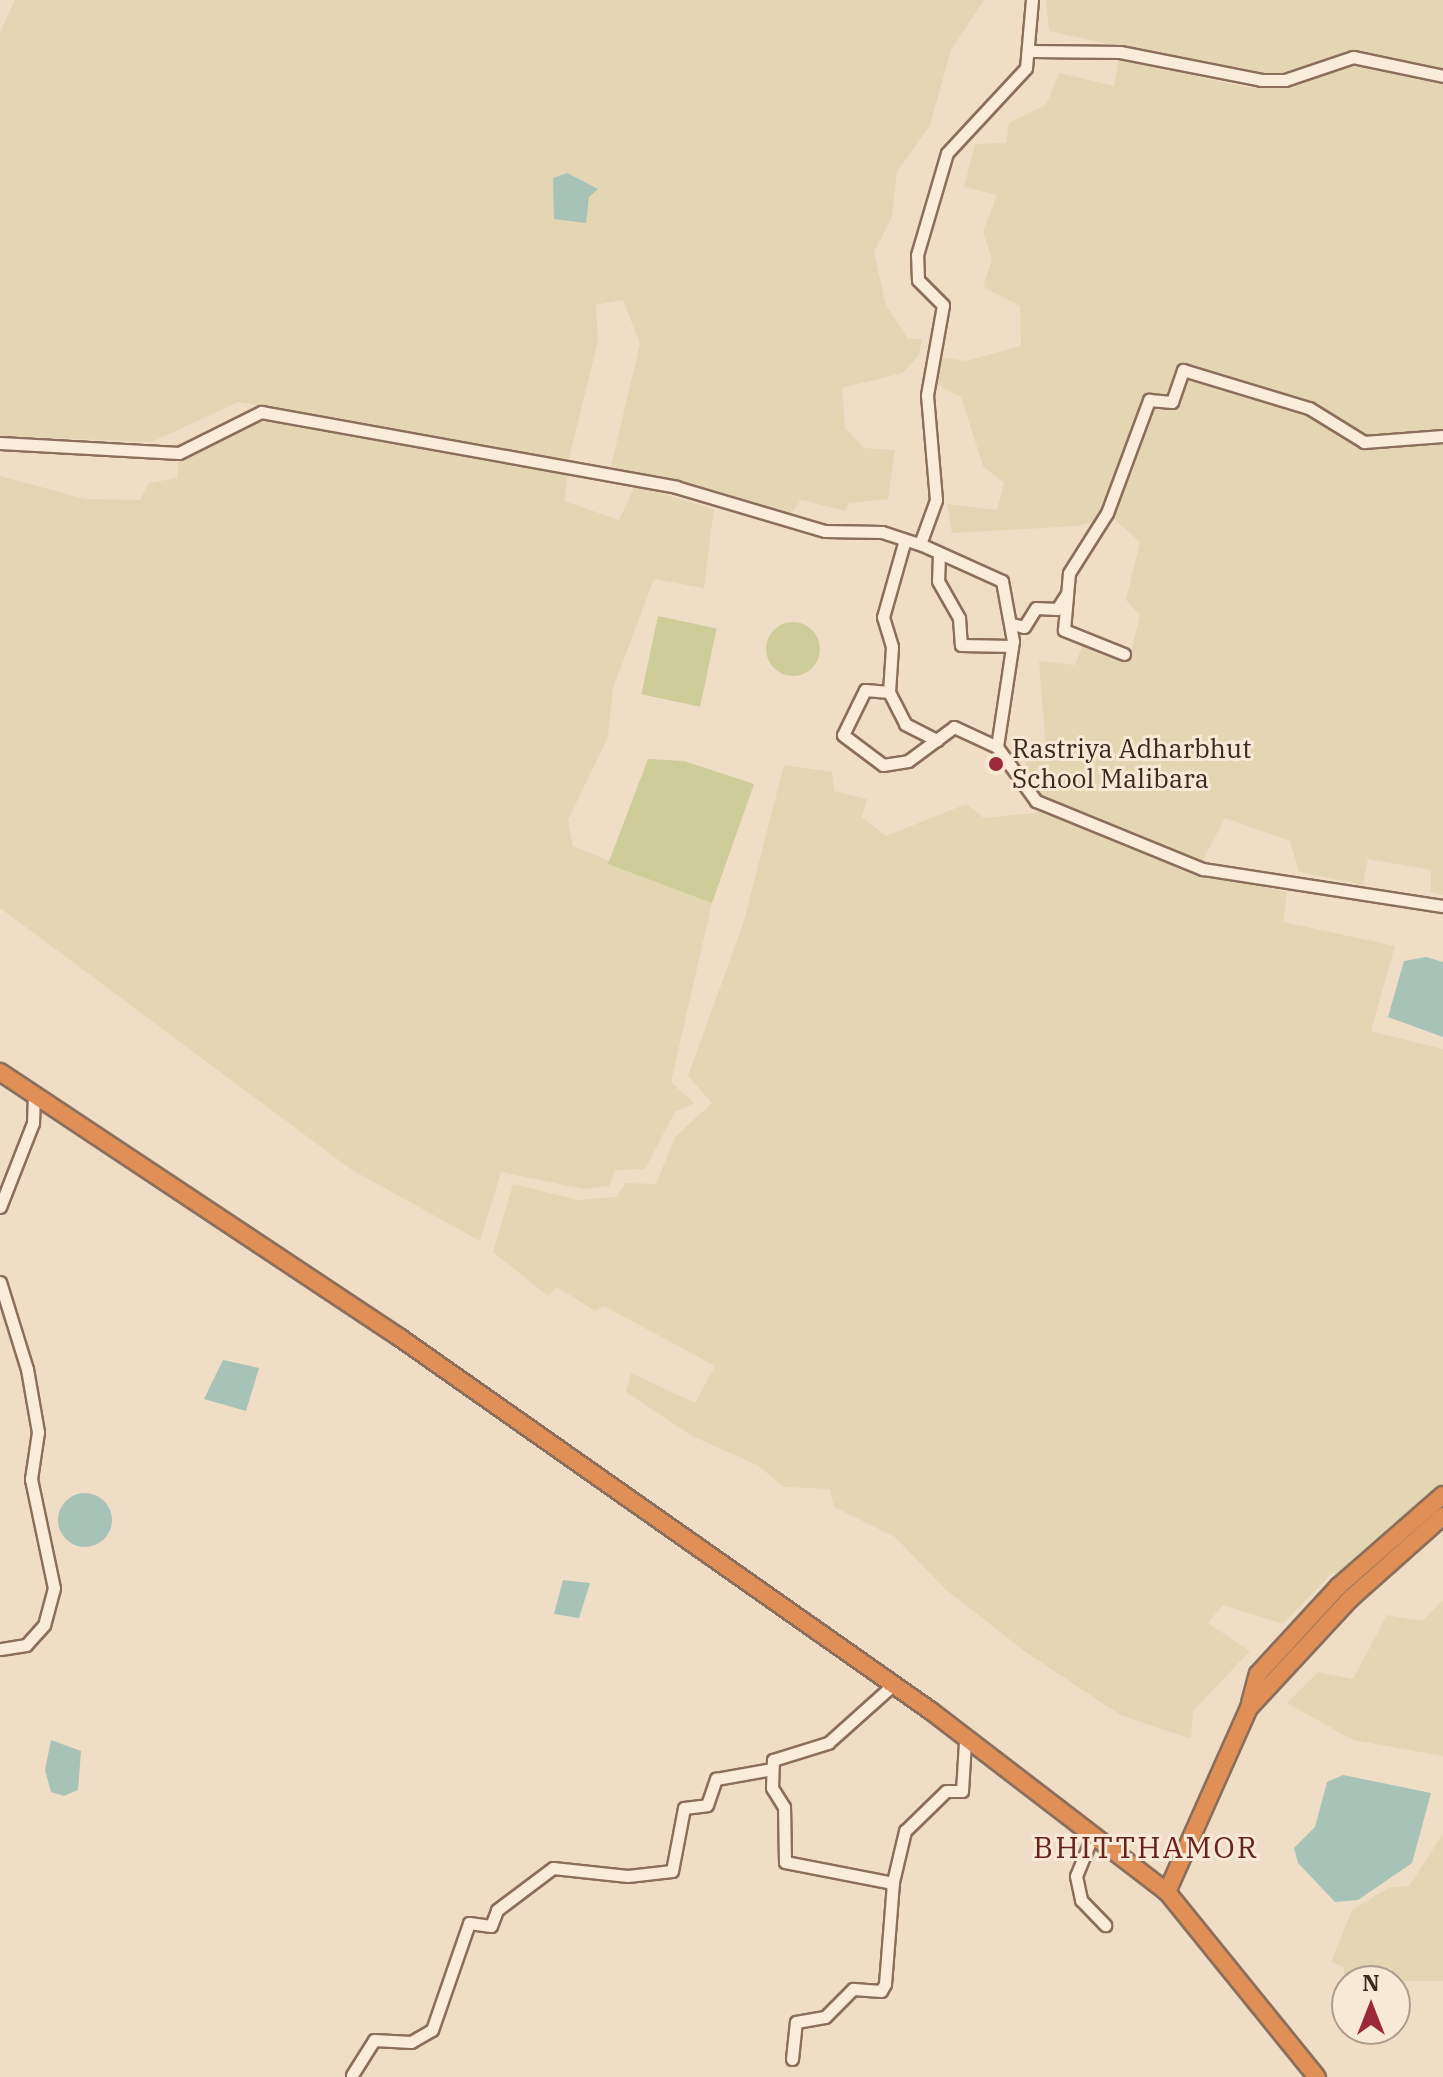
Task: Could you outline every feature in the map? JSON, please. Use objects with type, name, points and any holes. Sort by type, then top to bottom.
[{"type":"highway","points":[[0,1072],[399,1337],[894,1684],[965,1742],[1167,1892],[1317,2077]]},
{"type":"highway","points":[[1167,1892],[1249,1708],[1345,1592],[1443,1495]]},
{"type":"highway","points":[[1345,1592],[1443,1516]]},
{"type":"street","points":[[920,544],[936,500],[927,395],[943,305],[918,280],[917,255],[947,153],[1033,51],[1032,0]]},
{"type":"street","points":[[1033,51],[1120,52],[1261,80],[1285,80],[1353,57],[1443,76]]},
{"type":"street","points":[[1124,654],[1064,630],[1068,591],[1077,552],[1107,513],[1149,400],[1172,402],[1183,370],[1309,408],[1364,442],[1443,436]]},
{"type":"street","points":[[0,443],[179,453],[261,412],[676,487],[825,531],[882,532],[904,543],[920,544],[1002,581],[1002,605],[1012,624],[1012,646],[997,747]]},
{"type":"street","points":[[904,543],[883,617],[892,647],[889,692],[905,724],[937,740]]},
{"type":"street","points":[[939,554],[938,581],[959,618],[961,645],[1012,646]]},
{"type":"street","points":[[1012,624],[1024,627],[1041,604],[1057,609],[1068,591]]},
{"type":"street","points":[[889,692],[865,690],[843,735],[855,748],[883,765],[908,761],[954,727],[997,747],[1036,801],[1203,869],[1443,906]]},
{"type":"street","points":[[0,1207],[33,1123],[34,1096]]},
{"type":"street","points":[[0,1282],[27,1369],[38,1432],[31,1479],[54,1588],[44,1625],[26,1645],[0,1649]]},
{"type":"street","points":[[892,1886],[785,1862],[784,1807],[772,1788],[772,1769],[780,1753],[813,1749],[844,1732],[894,1684]]},
{"type":"street","points":[[792,2059],[796,2022],[825,2017],[853,1989],[881,1991],[885,1984],[892,1886],[905,1831],[946,1791],[962,1791],[965,1742]]},
{"type":"street","points":[[352,2075],[374,2040],[411,2042],[432,2030],[469,1923],[491,1926],[497,1910],[553,1868],[628,1876],[672,1871],[684,1808],[707,1805],[716,1779],[772,1769]]},
{"type":"street","points":[[1092,1837],[1076,1876],[1081,1900],[1105,1925]]},
{"type":"shaded area","points":[[15,0],[984,0],[951,50],[930,125],[897,172],[892,217],[874,252],[886,305],[908,339],[922,339],[919,355],[903,373],[842,388],[845,428],[864,448],[895,450],[888,499],[849,503],[845,511],[801,500],[790,515],[611,466],[640,344],[623,300],[596,305],[598,341],[568,462],[238,402],[152,442],[0,436],[0,32]]},
{"type":"shaded area","points":[[1046,0],[1443,0],[1443,71],[1347,52],[1281,73],[1244,74],[1049,31]]},
{"type":"shaded area","points":[[1119,58],[1244,87],[1284,88],[1352,65],[1443,82],[1443,895],[1431,892],[1431,870],[1368,859],[1363,885],[1299,872],[1290,841],[1225,818],[1196,873],[1287,892],[1283,922],[1395,946],[1371,1031],[1443,1049],[1443,1490],[1340,1579],[1333,1572],[1283,1624],[1223,1605],[1208,1623],[1250,1651],[1193,1711],[1191,1739],[1120,1715],[1027,1653],[945,1589],[895,1537],[834,1507],[830,1489],[784,1487],[757,1465],[692,1436],[626,1392],[631,1373],[695,1403],[715,1366],[604,1306],[595,1311],[557,1287],[548,1296],[493,1252],[513,1184],[578,1200],[616,1197],[626,1183],[656,1184],[675,1137],[712,1103],[688,1076],[743,924],[784,765],[832,772],[834,791],[867,799],[862,817],[886,836],[966,804],[984,818],[1036,813],[1025,761],[1046,751],[1039,661],[1075,665],[1085,639],[1130,657],[1140,615],[1126,600],[1140,542],[1111,516],[1079,526],[952,533],[947,504],[997,510],[1004,483],[983,466],[961,397],[936,384],[938,357],[966,361],[1021,346],[1020,306],[983,287],[992,259],[983,232],[997,195],[964,187],[975,144],[1006,143],[1009,123],[1046,105],[1059,73],[1114,86]]},
{"type":"shaded area","points":[[567,173],[598,189],[589,197],[586,223],[554,219],[553,178]]},
{"type":"shaded area","points":[[275,420],[568,475],[564,501],[619,520],[635,486],[714,509],[704,588],[654,579],[613,688],[608,737],[568,820],[573,846],[712,903],[671,1082],[694,1103],[675,1112],[645,1169],[615,1170],[609,1186],[583,1189],[501,1172],[480,1241],[352,1170],[0,908],[0,476],[85,499],[140,500],[149,483],[177,478],[178,461],[244,426]]},
{"type":"shaded area","points":[[658,616],[717,628],[700,707],[641,694]]},
{"type":"shaded area","points":[[793,622],[812,630],[820,649],[812,668],[793,676],[774,668],[766,649],[774,630]]},
{"type":"shaded area","points":[[648,759],[684,761],[754,784],[712,903],[608,864]]},
{"type":"shaded area","points":[[1426,957],[1443,962],[1443,1037],[1388,1017],[1404,961]]},
{"type":"shaded area","points":[[223,1360],[259,1368],[246,1411],[204,1399]]},
{"type":"shaded area","points":[[85,1493],[104,1501],[112,1520],[104,1539],[85,1547],[66,1539],[58,1520],[66,1501]]},
{"type":"shaded area","points":[[563,1580],[590,1583],[579,1618],[554,1614]]},
{"type":"shaded area","points":[[1443,1600],[1443,1756],[1353,1740],[1287,1703],[1318,1672],[1353,1679],[1387,1615],[1422,1621]]},
{"type":"shaded area","points":[[51,1740],[81,1751],[78,1790],[64,1796],[51,1792],[45,1770]]},
{"type":"shaded area","points":[[1343,1775],[1431,1793],[1412,1863],[1358,1900],[1335,1902],[1298,1863],[1294,1848],[1315,1827],[1327,1782]]},
{"type":"shaded area","points":[[1443,1834],[1443,1981],[1411,1981],[1411,1965],[1339,1965],[1331,1962],[1352,1910],[1388,1888],[1409,1886]]},
{"type":"place","name":"Rastriya Adharbhut School Malibara","points":[[996,764]]},
{"type":"district","name":"BHITTHAMOR","points":[[1146,1847]]}]
